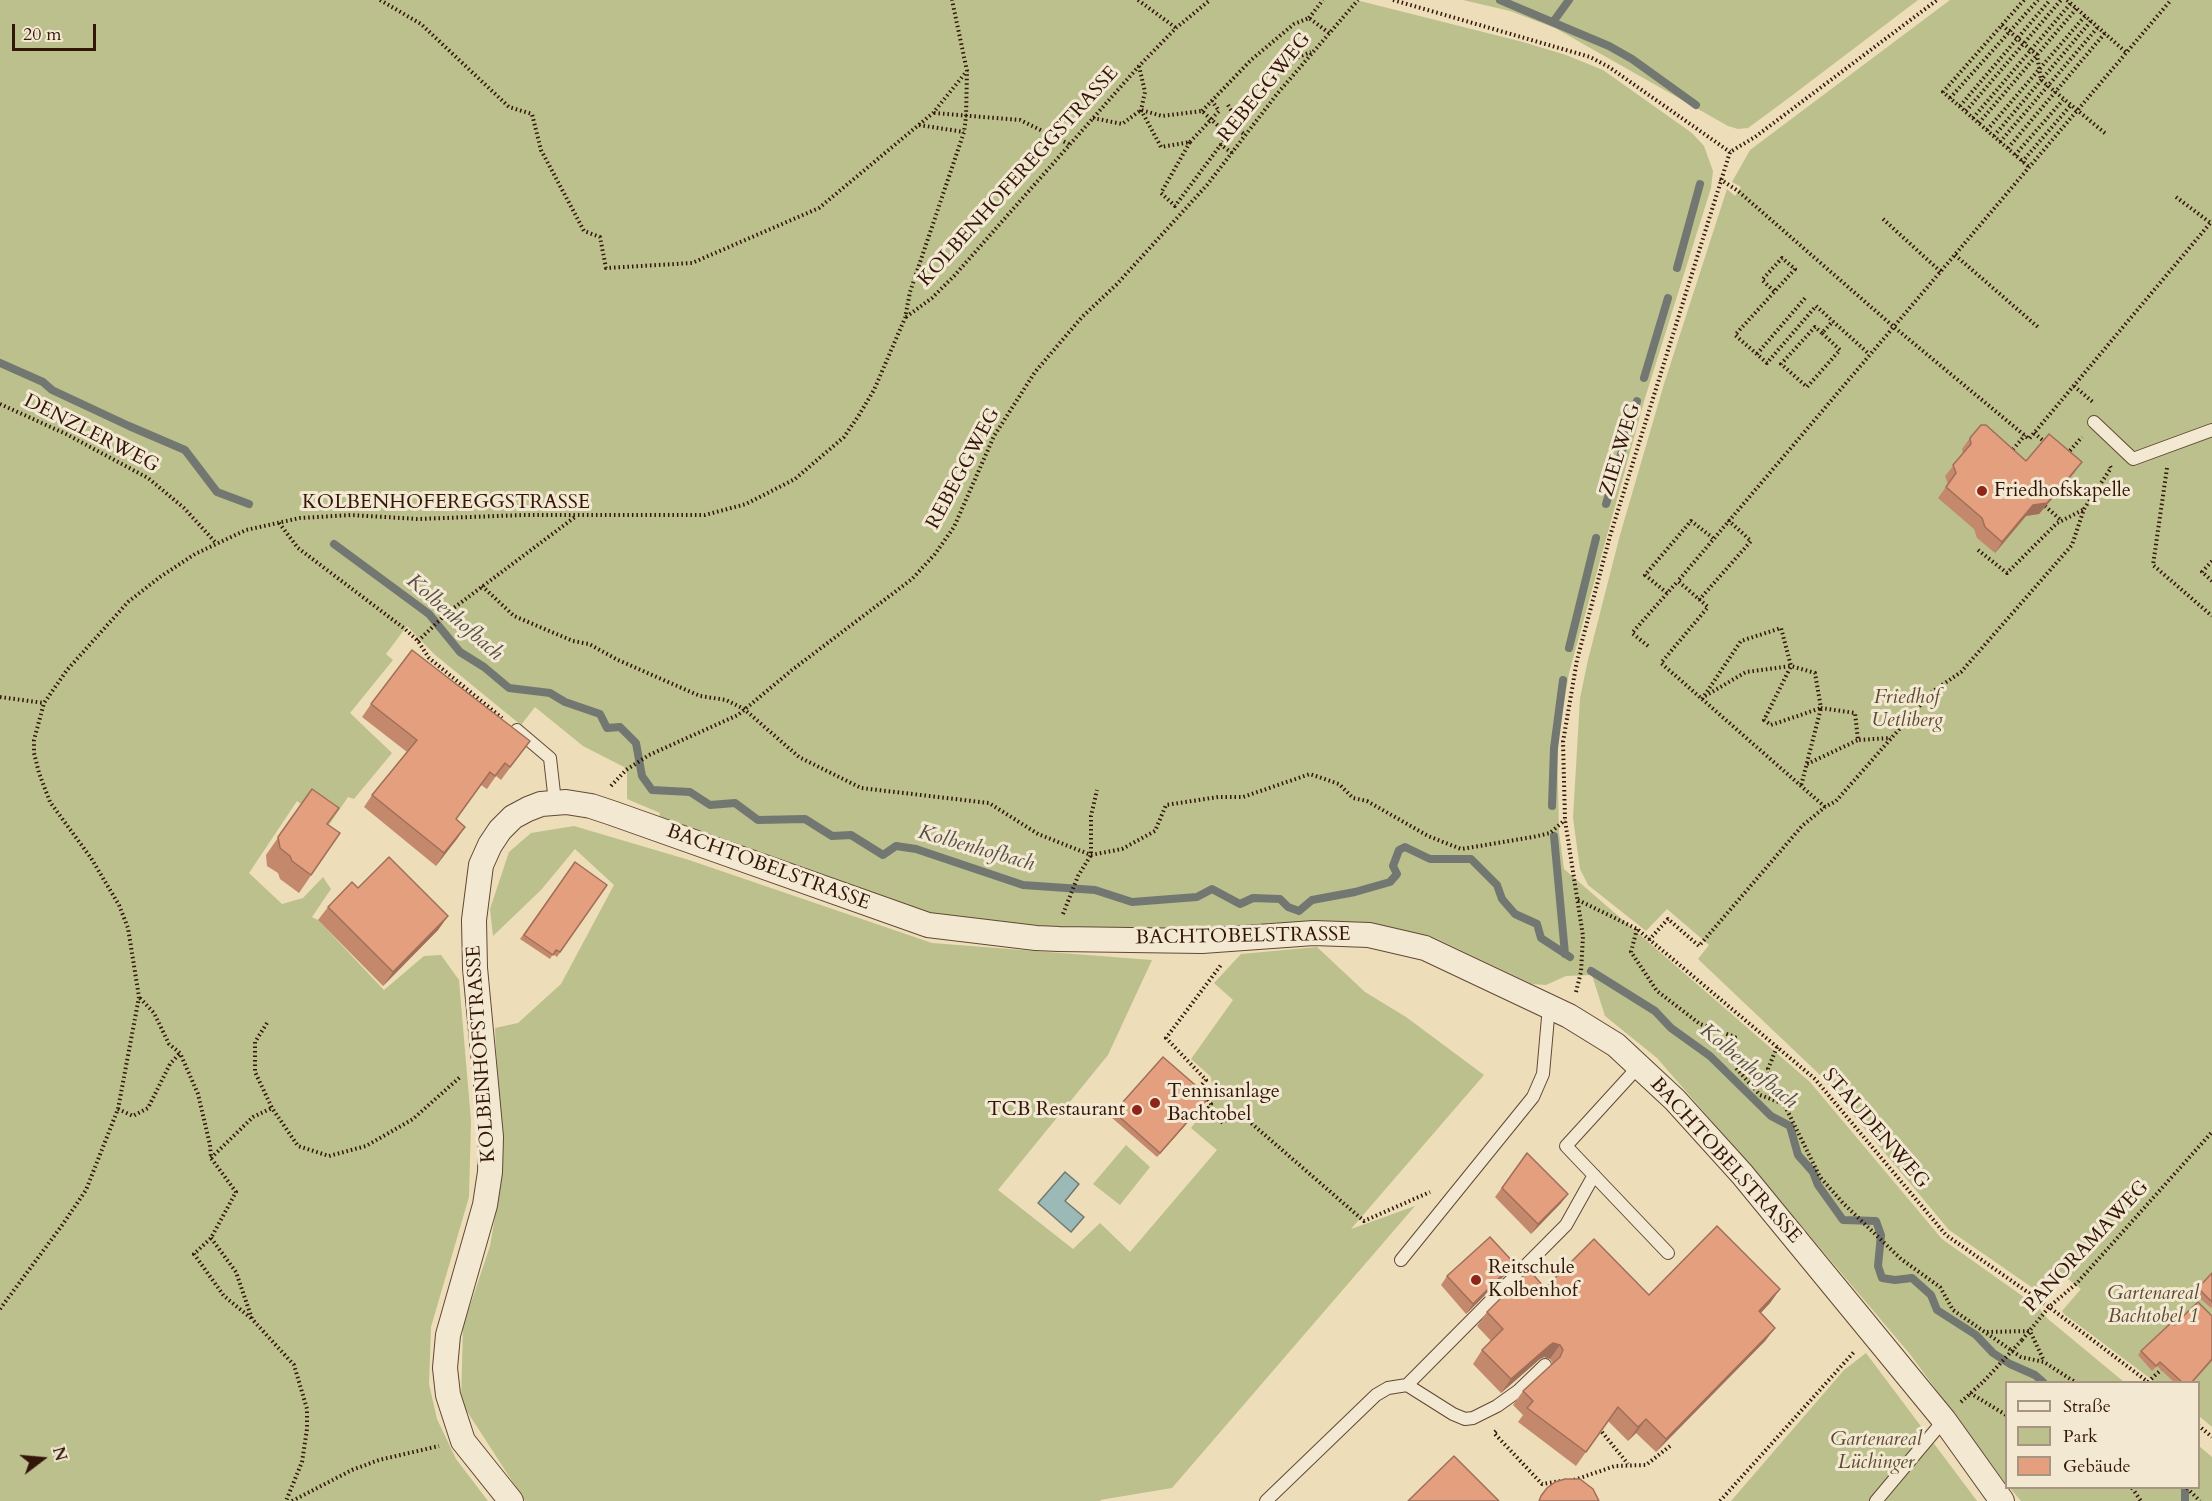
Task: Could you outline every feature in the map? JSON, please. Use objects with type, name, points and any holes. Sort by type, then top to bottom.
[{"type":"street","name":"BACHTOBELSTRASSE","points":[[555,802],[591,806],[928,925],[1036,938],[1202,941],[1314,933],[1369,934],[1425,948],[1559,1011],[1602,1035],[1676,1100],[1742,1174],[1870,1328],[1944,1420],[2002,1501]]},
{"type":"street","name":"KOLBENHOFSTRASSE","points":[[511,1501],[463,1441],[448,1395],[445,1368],[448,1335],[485,1205],[490,1172],[491,1137],[474,943],[481,865],[490,844],[513,817],[528,809],[555,802]]},
{"type":"lane","points":[[2094,422],[2133,459],[2212,430]]},
{"type":"lane","points":[[517,730],[550,758],[555,802]]},
{"type":"lane","points":[[1401,1260],[1526,1106],[1539,1086],[1559,1011]]},
{"type":"lane","points":[[1639,1066],[1566,1146],[1668,1253]]},
{"type":"lane","points":[[1266,1501],[1376,1395],[1388,1388],[1407,1385],[1566,1225],[1594,1175]]},
{"type":"lane","points":[[1407,1385],[1460,1417],[1473,1418],[1485,1413],[1518,1391],[1545,1365]]},
{"type":"lane","points":[[1876,1501],[1944,1420]]},
{"type":"path","points":[[380,0],[421,24],[509,106],[532,114],[542,150],[584,231],[600,237],[606,268],[692,263],[819,208],[933,112],[967,70]]},
{"type":"path","points":[[905,318],[910,292],[964,132],[967,70],[952,0]]},
{"type":"path","points":[[1138,0],[1176,28]]},
{"type":"path","name":"KOLBENHOFEREGGSTRASSE","points":[[0,1310],[86,1190],[118,1109],[139,997],[128,928],[118,905],[91,858],[50,802],[34,753],[34,740],[44,703],[67,670],[128,602],[195,554],[246,531],[278,522],[300,518],[351,515],[418,519],[523,515],[576,517],[705,515],[746,504],[795,479],[844,436],[860,415],[874,390],[905,318],[932,298],[954,276],[1139,66],[1176,28],[1210,0]]},
{"type":"path","points":[[1141,110],[1162,116],[1202,111],[1251,60],[1294,24],[1310,18],[1323,0]]},
{"type":"path","name":"REBEGGWEG","points":[[626,770],[649,755],[729,719],[744,709],[912,579],[935,554],[954,527],[994,436],[1035,372],[1082,317],[1117,284],[1207,185],[1245,135],[1358,0]]},
{"type":"path","points":[[1393,0],[1590,57],[1609,67],[1730,152],[1755,137],[1937,0]]},
{"type":"path","points":[[2024,0],[1943,92],[2029,167]]},
{"type":"path","points":[[1950,98],[2038,0]]},
{"type":"path","points":[[1959,106],[2050,0]]},
{"type":"path","points":[[1966,111],[2061,0]]},
{"type":"path","points":[[1648,646],[1632,633],[2171,0]]},
{"type":"path","points":[[1973,118],[2069,1],[2127,52]]},
{"type":"path","points":[[1979,123],[2077,8]]},
{"type":"path","points":[[1987,130],[2085,16]]},
{"type":"path","points":[[1310,18],[1329,33]]},
{"type":"path","points":[[1994,136],[2091,21]]},
{"type":"path","points":[[2002,25],[2037,55],[2041,81],[2106,134]]},
{"type":"path","points":[[2000,142],[2098,27]]},
{"type":"path","points":[[2007,148],[2105,33]]},
{"type":"path","points":[[1212,100],[1219,111],[1190,142],[1161,193],[1175,206],[1220,144],[1286,62],[1314,51]]},
{"type":"path","points":[[1139,66],[1145,92],[1141,110],[1161,147],[1190,142]]},
{"type":"path","points":[[1245,113],[1246,95]]},
{"type":"path","points":[[2015,155],[2063,100]]},
{"type":"path","points":[[1228,105],[1238,122]]},
{"type":"path","points":[[2022,162],[2070,106]]},
{"type":"path","points":[[1092,118],[1122,124],[1141,110]]},
{"type":"path","points":[[1202,111],[1228,135]]},
{"type":"path","points":[[933,112],[966,117],[1020,120],[1069,144]]},
{"type":"path","points":[[919,125],[964,132]]},
{"type":"path","points":[[1235,127],[1245,135]]},
{"type":"path","points":[[1220,144],[1232,153]]},
{"type":"path","name":"ZIELWEG","points":[[1559,1011],[1581,972],[1583,953],[1583,936],[1565,820],[1563,742],[1577,660],[1610,536],[1730,152]]},
{"type":"path","points":[[1720,179],[1738,191],[1894,327],[2029,439],[2212,222],[2176,197]]},
{"type":"path","points":[[1883,219],[1941,272]]},
{"type":"path","points":[[1955,255],[2039,328]]},
{"type":"path","points":[[1774,291],[1762,280],[1782,258],[1795,269],[1736,335],[1767,363],[1816,306],[1869,354]]},
{"type":"path","points":[[1757,354],[1806,297]]},
{"type":"path","points":[[1821,333],[1833,321]]},
{"type":"path","points":[[1815,327],[1821,333],[1840,350],[1807,387],[1781,364],[1815,327]]},
{"type":"path","points":[[1649,940],[1668,919],[1699,946],[1802,826],[1836,801],[1932,692],[1961,672],[2072,545],[2084,509],[2111,468],[2094,422],[2104,411],[2074,386]]},
{"type":"path","name":"DENZLERWEG","points":[[0,404],[66,434],[148,478],[184,508],[216,543]]},
{"type":"path","points":[[2034,433],[2049,446]]},
{"type":"path","points":[[2006,458],[2025,435]]},
{"type":"path","points":[[2064,458],[2076,444]]},
{"type":"path","points":[[2165,447],[2167,472],[2153,565],[2212,616]]},
{"type":"path","points":[[2045,506],[2062,521]]},
{"type":"path","points":[[1978,550],[2007,573],[2062,521],[2084,509]]},
{"type":"path","points":[[418,641],[447,613],[576,517]]},
{"type":"path","points":[[1699,600],[1751,541],[1728,520]]},
{"type":"path","points":[[1666,593],[1645,575],[1691,521],[1713,538]]},
{"type":"path","points":[[278,522],[297,548],[418,641],[429,658],[517,730]]},
{"type":"path","points":[[2211,578],[2202,572],[2212,561]]},
{"type":"path","points":[[1678,580],[1708,608],[1661,663],[1825,807]]},
{"type":"path","points":[[482,586],[514,616],[573,641],[589,645],[700,696],[726,699],[744,709],[800,758],[861,788],[988,802],[1038,834],[1091,855],[1122,849],[1155,831],[1166,805],[1218,796],[1243,797],[1310,774],[1339,784],[1353,798],[1367,801],[1428,836],[1461,849],[1550,833],[1565,820]]},
{"type":"path","points":[[1703,698],[1741,640],[1780,628],[1791,666],[1764,720],[1771,725],[1821,708],[1855,712],[1858,740]]},
{"type":"path","points":[[1703,698],[1746,672],[1791,666],[1815,673],[1821,708],[1801,786]]},
{"type":"path","points":[[0,697],[44,703]]},
{"type":"path","points":[[1807,764],[1858,740],[1892,738]]},
{"type":"path","points":[[1064,907],[1078,876],[1091,855],[1090,816],[1097,790]]},
{"type":"path","name":"STAUDENWEG","points":[[1577,900],[1636,929],[1815,1079],[1946,1234],[2049,1307],[2145,1381]]},
{"type":"path","points":[[1636,929],[1631,952],[1657,991],[1700,1024],[1735,1037],[1736,1068],[1760,1095],[1784,1104]]},
{"type":"path","points":[[1241,938],[1166,1038],[1206,1080],[1198,1089],[1211,1104],[1207,1110],[1223,1123],[1236,1110],[1364,1221],[1428,1192],[1461,1187]]},
{"type":"path","points":[[139,997],[153,1013],[169,1044],[180,1053],[198,1094],[210,1145],[210,1158],[236,1192],[211,1238],[194,1254],[224,1296],[252,1319],[294,1365],[307,1409],[307,1429],[302,1462],[286,1501]]},
{"type":"path","points":[[267,1023],[255,1042],[255,1072],[272,1108],[298,1146],[329,1156],[366,1146],[413,1119],[453,1083],[485,1059]]},
{"type":"path","points":[[1777,1047],[1768,1070],[1820,1177],[1901,1260],[1940,1287],[1953,1310],[2021,1358],[2044,1362],[2071,1381]]},
{"type":"path","points":[[118,1109],[133,1116],[148,1108],[170,1064],[180,1053]]},
{"type":"path","points":[[210,1158],[253,1117],[272,1108]]},
{"type":"path","name":"PANORAMAWEG","points":[[1984,1381],[2049,1307],[2077,1282],[2212,1132]]},
{"type":"path","points":[[211,1238],[236,1272],[252,1319]]},
{"type":"path","points":[[1720,1501],[1860,1345],[1870,1328]]},
{"type":"path","points":[[1986,1332],[2030,1331],[2044,1362]]},
{"type":"path","points":[[2150,1381],[2167,1364]]},
{"type":"path","points":[[1969,1393],[2005,1414]]},
{"type":"path","points":[[1485,1413],[1499,1428],[1494,1433],[1542,1484],[1579,1479],[1615,1466],[1646,1465],[1670,1446]]},
{"type":"path","points":[[2200,1426],[2212,1437]]},
{"type":"path","points":[[1602,1432],[1628,1465]]},
{"type":"path","points":[[292,1501],[352,1470],[379,1460],[463,1441]]},
{"type":"path","points":[[2188,1489],[2200,1501]]},
{"type":"green space","points":[[0,0],[1356,0],[1523,42],[1566,55],[1603,70],[1692,133],[1704,146],[1713,171],[1711,188],[1645,398],[1569,673],[1557,744],[1559,832],[1564,869],[1810,1082],[1942,1239],[2038,1307],[2048,1319],[2123,1381],[2005,1381],[2005,1483],[1909,1353],[1743,1157],[1657,1058],[1605,1016],[1592,975],[1566,976],[1546,985],[1532,984],[1433,937],[1371,924],[1200,930],[1033,927],[931,914],[659,818],[660,813],[627,799],[627,773],[624,767],[583,746],[535,707],[521,725],[434,654],[407,626],[386,654],[393,660],[350,713],[392,753],[354,799],[348,797],[329,825],[297,801],[249,873],[282,904],[303,898],[323,877],[331,889],[312,917],[318,920],[384,990],[424,956],[441,955],[459,980],[471,1121],[469,1197],[431,1327],[429,1384],[437,1419],[456,1459],[488,1501],[0,1501]]},
{"type":"green space","points":[[1463,0],[1918,0],[1748,128],[1738,129],[1728,126],[1555,28],[1510,11]]},
{"type":"green space","name":"Friedhof Uetliberg","points":[[1950,0],[2212,0],[2212,1427],[2200,1417],[2200,1381],[2154,1381],[2064,1314],[2062,1311],[2081,1289],[2064,1276],[2058,1274],[2040,1293],[1949,1230],[1818,1073],[1698,959],[1709,945],[1667,909],[1646,931],[1588,885],[1580,869],[1573,818],[1580,698],[1588,660],[1620,535],[1664,384],[1727,189],[1735,196],[1741,187],[1732,182],[1750,150]]},
{"type":"green space","points":[[574,826],[689,860],[932,943],[1152,960],[1108,1055],[998,1190],[1073,1249],[1100,1223],[1130,1252],[1217,1150],[1191,1128],[1213,1099],[1211,1077],[1191,1059],[1233,1000],[1214,983],[1241,954],[1317,947],[1365,992],[1406,1017],[1484,1075],[1351,1229],[1415,1206],[1172,1488],[1101,1501],[525,1501],[461,1402],[463,1327],[490,1246],[502,1176],[495,1028],[518,1023],[561,984],[614,885],[575,849],[541,890],[493,936],[490,909],[509,852],[531,833]]},
{"type":"green space","points":[[1126,1145],[1150,1167],[1120,1205],[1093,1184]]},
{"type":"green space","name":"Gartenareal Lüchinger","points":[[1866,1353],[1977,1501],[1731,1501],[1844,1370]]},
{"type":"green space","points":[[2200,1447],[2212,1457],[2212,1501],[2021,1501],[2011,1489],[2200,1489]]},
{"type":"water","points":[[1065,1172],[1079,1184],[1065,1201],[1084,1217],[1071,1232],[1038,1203]]},
{"type":"building","points":[[1981,425],[1986,425],[2026,461],[2049,434],[2082,462],[2047,503],[2033,505],[2002,542],[1985,527],[1982,518],[1946,487],[1956,473],[1953,465],[1971,444],[1970,438]]},
{"type":"building","points":[[412,650],[530,741],[510,767],[505,763],[495,776],[490,772],[456,819],[465,827],[444,853],[372,795],[417,740],[371,704]]},
{"type":"building","points":[[312,789],[339,808],[327,824],[340,833],[311,875],[292,861],[290,856],[280,848],[278,837]]},
{"type":"building","points":[[389,857],[448,916],[393,972],[328,907],[352,882],[358,888]]},
{"type":"building","points":[[575,862],[607,885],[560,952],[556,950],[553,955],[524,935]]},
{"type":"building","name":"Tennisanlage Bachtobel","points":[[1163,1057],[1209,1097],[1160,1153],[1114,1112]]},
{"type":"building","points":[[1527,1153],[1568,1194],[1538,1224],[1502,1188]]},
{"type":"building","points":[[1717,1226],[1780,1289],[1759,1311],[1775,1328],[1666,1439],[1646,1419],[1638,1427],[1618,1407],[1586,1452],[1527,1408],[1533,1401],[1523,1391],[1560,1357],[1563,1350],[1560,1345],[1553,1343],[1550,1345],[1511,1379],[1482,1350],[1503,1329],[1487,1312],[1529,1270],[1545,1288],[1594,1239],[1649,1295]]},
{"type":"building","name":"Reitschule Kolbenhof","points":[[1490,1237],[1514,1263],[1473,1304],[1447,1276]]},
{"type":"building","points":[[2212,1273],[2212,1302],[2198,1288]]},
{"type":"building","points":[[2198,1302],[2212,1316],[2212,1359],[2193,1381],[2181,1381],[2160,1362],[2156,1366],[2141,1351],[2172,1322],[2174,1325]]},
{"type":"building","points":[[1454,1456],[1499,1501],[1408,1501]]},
{"type":"building","points":[[1565,1479],[1580,1479],[1593,1489],[1599,1501],[1539,1501],[1547,1488]]},
{"type":"waterway","points":[[1500,0],[1609,46],[1632,59],[1696,105]]},
{"type":"waterway","points":[[1553,22],[1569,0]]},
{"type":"waterway","points":[[1677,268],[1700,184]]},
{"type":"waterway","points":[[1644,378],[1668,298]]},
{"type":"waterway","name":"Kolbenhofbach","points":[[0,363],[43,382],[52,390],[185,450],[217,492],[249,504]]},
{"type":"waterway","points":[[1606,504],[1637,401]]},
{"type":"waterway","points":[[1569,648],[1596,538]]},
{"type":"waterway","name":"Kolbenhofbach","points":[[334,544],[429,614],[460,652],[484,667],[509,688],[550,693],[565,702],[600,714],[607,728],[620,727],[636,743],[642,776],[652,790],[690,792],[710,805],[735,803],[758,820],[805,819],[832,836],[851,835],[883,855],[896,846],[916,849],[1023,885],[1095,890],[1132,902],[1197,897],[1212,889],[1240,904],[1253,898],[1280,899],[1288,907],[1299,911],[1312,900],[1355,892],[1390,882],[1397,874],[1393,866],[1399,850],[1405,847],[1430,859],[1471,859],[1497,885],[1502,899],[1515,914],[1537,924],[1541,938],[1570,957]]},
{"type":"waterway","points":[[1552,806],[1554,748],[1563,680]]},
{"type":"waterway","points":[[1554,836],[1565,954]]},
{"type":"waterway","name":"Kolbenhofbach","points":[[1591,971],[1655,1011],[1671,1028],[1710,1056],[1771,1116],[1790,1126],[1798,1155],[1813,1172],[1818,1185],[1843,1220],[1876,1221],[1881,1235],[1878,1266],[1882,1278],[1895,1280],[1912,1278],[1931,1295],[1937,1310],[1976,1335],[1993,1353],[2042,1381]]},
{"type":"waterway","name":"Kolbenhofbach","points":[[2185,1489],[2185,1501]]},
{"type":"place","name":"Friedhofskapelle","points":[[1982,491]]},
{"type":"place","name":"Tennisanlage Bachtobel","points":[[1155,1103]]},
{"type":"place","name":"TCB Restaurant","points":[[1137,1110]]},
{"type":"place","name":"Reitschule Kolbenhof","points":[[1476,1280]]},
{"type":"park label","name":"Gartenareal Bachtobel 1","points":[[2153,1306]]}]
